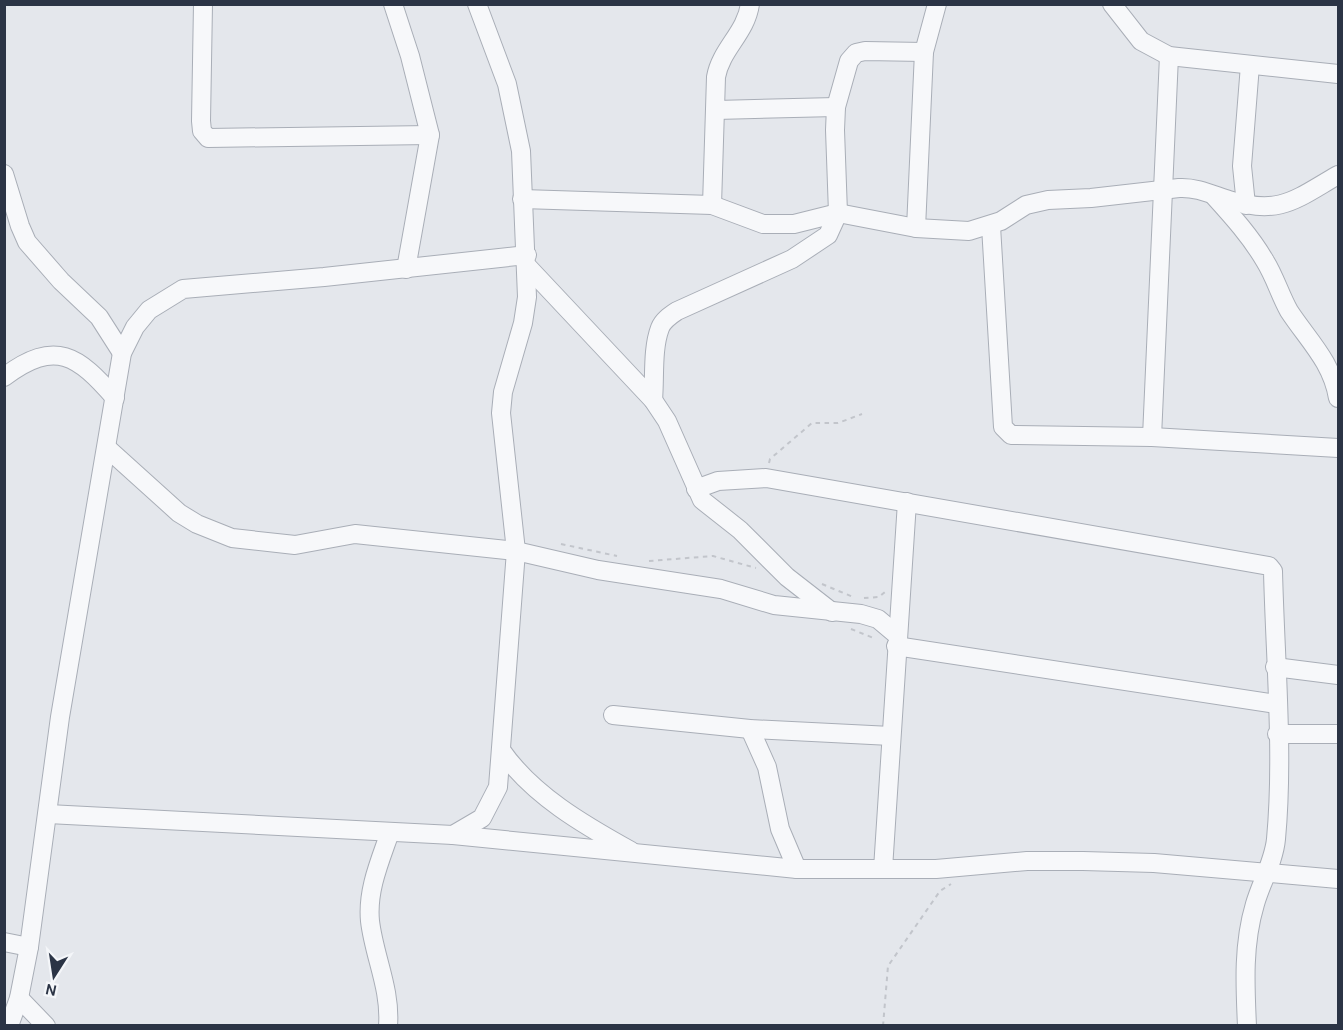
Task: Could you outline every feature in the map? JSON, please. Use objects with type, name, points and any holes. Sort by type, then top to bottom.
[{"type":"street","points":[[203,4],[201,121],[202,131],[208,138],[430,135]]},
{"type":"street","points":[[393,4],[410,56],[430,135],[405,269]]},
{"type":"street","points":[[453,836],[482,818],[489,809],[498,787],[516,552],[501,413],[503,392],[525,310],[527,261],[521,151],[507,84],[477,4]]},
{"type":"street","points":[[712,205],[718,64],[739,36],[750,4]]},
{"type":"street","points":[[916,228],[924,52],[937,4]]},
{"type":"street","points":[[1112,4],[1141,41],[1170,56],[1338,74]]},
{"type":"street","points":[[653,400],[657,344],[660,327],[666,319],[677,311],[808,251],[828,235],[838,213],[835,130],[837,107],[849,61],[856,53],[865,51],[924,52]]},
{"type":"street","points":[[1152,438],[1170,56]]},
{"type":"street","points":[[1246,205],[1242,166],[1250,65]]},
{"type":"street","points":[[716,110],[837,107]]},
{"type":"street","points":[[4,174],[8,199],[27,242],[61,281],[99,317],[122,353]]},
{"type":"street","points":[[522,199],[712,205],[738,217],[780,225],[838,213],[916,228],[969,231],[991,226],[1026,205],[1037,202],[1163,189],[1190,187],[1246,205],[1279,206],[1338,175]]},
{"type":"street","points":[[1213,195],[1251,237],[1267,263],[1284,302],[1322,355],[1331,372],[1338,398]]},
{"type":"street","points":[[991,226],[1003,427],[1006,432],[1011,435],[1152,438],[1338,448]]},
{"type":"street","points":[[9,1026],[19,998],[28,947],[60,717],[122,353],[135,327],[149,310],[183,289],[405,269],[527,261]]},
{"type":"street","points":[[527,261],[653,400],[667,421],[702,500],[740,530],[787,577],[832,612]]},
{"type":"street","points":[[1322,355],[1338,366]]},
{"type":"street","points":[[4,377],[35,359],[60,356],[73,358],[94,374],[115,398]]},
{"type":"street","points":[[107,448],[179,513],[197,524],[232,538],[295,545],[355,534],[516,552],[598,570],[721,589],[774,605],[861,614],[878,619],[896,641],[1276,704]]},
{"type":"street","points":[[696,489],[718,481],[743,477],[766,478],[1269,566],[1273,571],[1277,734],[1276,842],[1254,906],[1246,949],[1244,973],[1247,1026]]},
{"type":"street","points":[[884,868],[896,641],[907,502]]},
{"type":"street","points":[[1275,667],[1338,675]]},
{"type":"street","points":[[613,715],[750,729],[891,736]]},
{"type":"street","points":[[750,729],[767,767],[780,829],[797,869]]},
{"type":"street","points":[[1277,734],[1338,734]]},
{"type":"street","points":[[501,750],[521,776],[536,789],[600,834],[638,855]]},
{"type":"street","points":[[48,814],[453,836],[797,869],[979,867],[1027,861],[1083,861],[1154,863],[1338,879]]},
{"type":"street","points":[[388,1026],[386,988],[370,923],[370,906],[371,890],[390,832]]},
{"type":"street","points":[[4,942],[28,947]]},
{"type":"street","points":[[19,998],[46,1026]]},
{"type":"path","points":[[766,478],[770,459],[812,423],[837,423],[862,414]]},
{"type":"path","points":[[883,1026],[888,966],[940,891],[959,879]]}]
